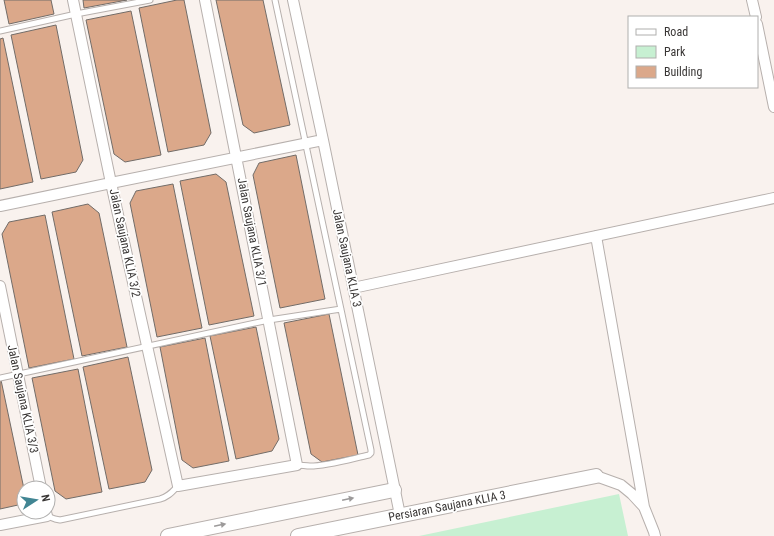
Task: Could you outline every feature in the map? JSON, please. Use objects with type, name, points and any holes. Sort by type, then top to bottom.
[{"type":"street","name":"Jalan Saujana KLIA 3/2","points":[[73,0],[111,183],[178,486]]},
{"type":"street","name":"Jalan Saujana KLIA 3/1","points":[[205,0],[297,465]]},
{"type":"street","name":"Jalan Saujana KLIA 3","points":[[293,0],[400,516]]},
{"type":"street","points":[[752,0],[756,16]]},
{"type":"street","points":[[758,29],[774,107]]},
{"type":"street","points":[[0,206],[323,140]]},
{"type":"street","points":[[353,288],[774,198]]},
{"type":"street","points":[[596,236],[644,507],[655,536]]},
{"type":"street","name":"Jalan Saujana KLIA 3/3","points":[[0,286],[39,480]]},
{"type":"street","points":[[178,486],[297,465]]},
{"type":"street","points":[[596,476],[621,485],[644,507]]},
{"type":"street","name":"Persiaran Saujana KLIA 3","points":[[298,536],[596,476]]},
{"type":"street","points":[[168,536],[394,490]]},
{"type":"street","points":[[0,525],[21,520]]},
{"type":"lane","points":[[0,30],[150,0]]},
{"type":"lane","points":[[275,0],[371,450],[369,455],[323,465],[297,465]]},
{"type":"lane","points":[[0,378],[269,320],[341,309]]},
{"type":"lane","points":[[56,519],[60,520],[160,499],[170,494],[178,486]]},
{"type":"green space","points":[[619,494],[628,536],[419,536]]},
{"type":"building","points":[[4,0],[51,0],[54,14],[9,24]]},
{"type":"building","points":[[83,0],[127,0],[84,8]]},
{"type":"building","points":[[177,0],[184,0],[211,133],[204,145],[168,152],[139,8]]},
{"type":"building","points":[[216,0],[263,0],[290,125],[254,133],[243,125]]},
{"type":"building","points":[[131,11],[161,155],[125,162],[114,154],[86,20]]},
{"type":"building","points":[[56,25],[83,160],[76,172],[41,179],[11,35]]},
{"type":"building","points":[[3,38],[33,182],[0,189],[0,39]]},
{"type":"building","points":[[296,155],[325,299],[280,308],[253,175],[259,163]]},
{"type":"building","points":[[216,174],[226,182],[254,316],[209,325],[180,181]]},
{"type":"building","points":[[173,184],[202,328],[157,337],[130,203],[136,191]]},
{"type":"building","points":[[88,204],[99,213],[127,347],[82,356],[52,212]]},
{"type":"building","points":[[45,215],[74,359],[29,368],[2,234],[9,222]]},
{"type":"building","points":[[329,314],[358,455],[322,462],[311,454],[284,323]]},
{"type":"building","points":[[256,327],[279,439],[272,451],[236,459],[210,336]]},
{"type":"building","points":[[205,338],[229,461],[193,468],[182,460],[160,347]]},
{"type":"building","points":[[128,357],[152,470],[145,482],[109,489],[83,367]]},
{"type":"building","points":[[78,369],[102,492],[66,499],[56,492],[56,480],[53,480],[32,378]]},
{"type":"building","points":[[1,380],[22,480],[16,480],[16,505],[0,509]]}]
